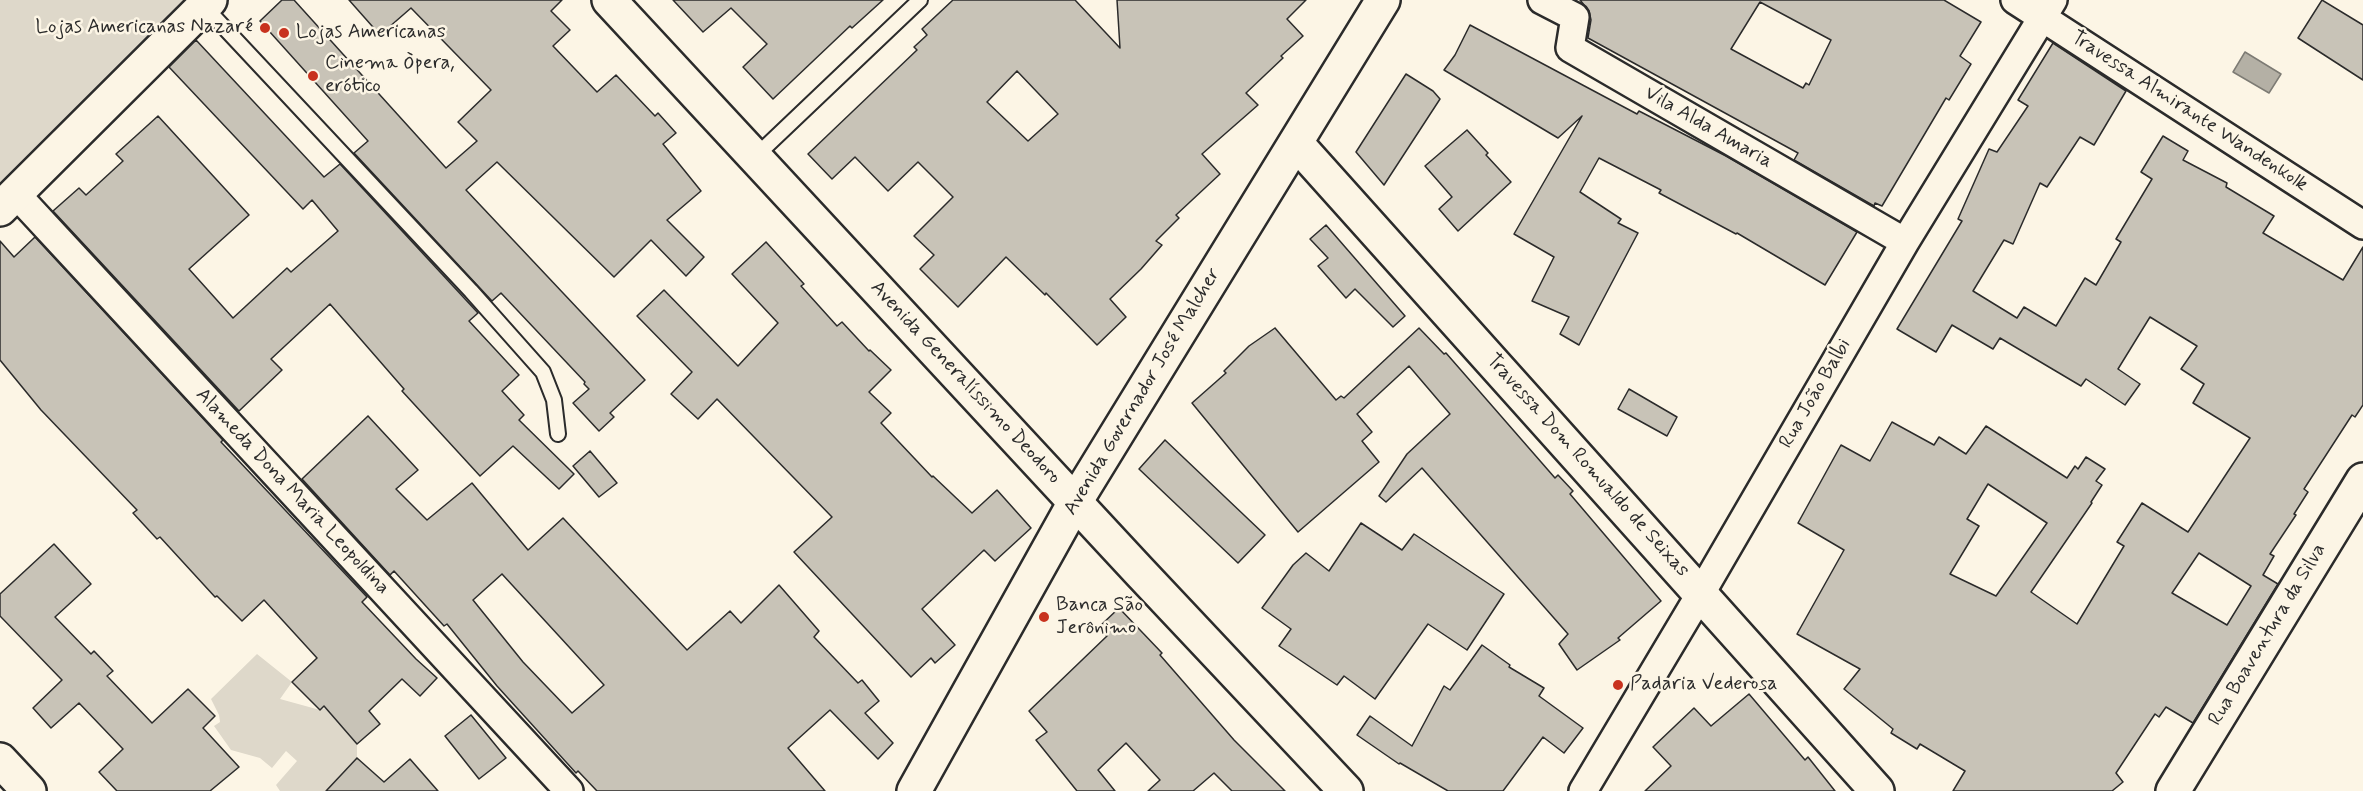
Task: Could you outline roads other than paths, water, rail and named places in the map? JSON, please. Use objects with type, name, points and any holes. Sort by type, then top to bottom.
[{"type":"street","name":"Avenida Generalíssimo Deodoro","points":[[609,0],[1346,791]]},
{"type":"street","name":"Avenida Governador José Malcher","points":[[914,791],[1075,502],[1383,0]]},
{"type":"street","name":"Vila Alda Amaria","points":[[1542,0],[1575,17],[1570,48],[1905,242]]},
{"type":"street","name":"Travessa Almirante Wandenkolk","points":[[2015,0],[2048,9],[2363,225]]},
{"type":"street","points":[[8,201],[207,3]]},
{"type":"street","name":"Rua João Balbi","points":[[1583,791],[1905,242],[2048,9]]},
{"type":"street","name":"Travessa Dom Romualdo de Seixas","points":[[1296,143],[1877,791]]},
{"type":"street","name":"Alameda Dona Maria Leopoldina","points":[[8,201],[569,791]]},
{"type":"street","name":"Rua Boaventura da Silva","points":[[2173,791],[2363,480]]},
{"type":"street","points":[[0,760],[30,791]]},
{"type":"lane","points":[[756,156],[920,0]]},
{"type":"lane","points":[[207,3],[543,372],[554,400],[558,434]]},
{"type":"place","name":"Lojas Americanas Nazaré","points":[[265,28]]},
{"type":"place","name":"Lojas Americanas","points":[[284,33]]},
{"type":"place","name":"Cinema Òpera, erótico","points":[[313,76]]},
{"type":"place","name":"Banca São Jerônimo","points":[[1044,617]]},
{"type":"place","name":"Padaria Vederosa","points":[[1618,685]]}]
